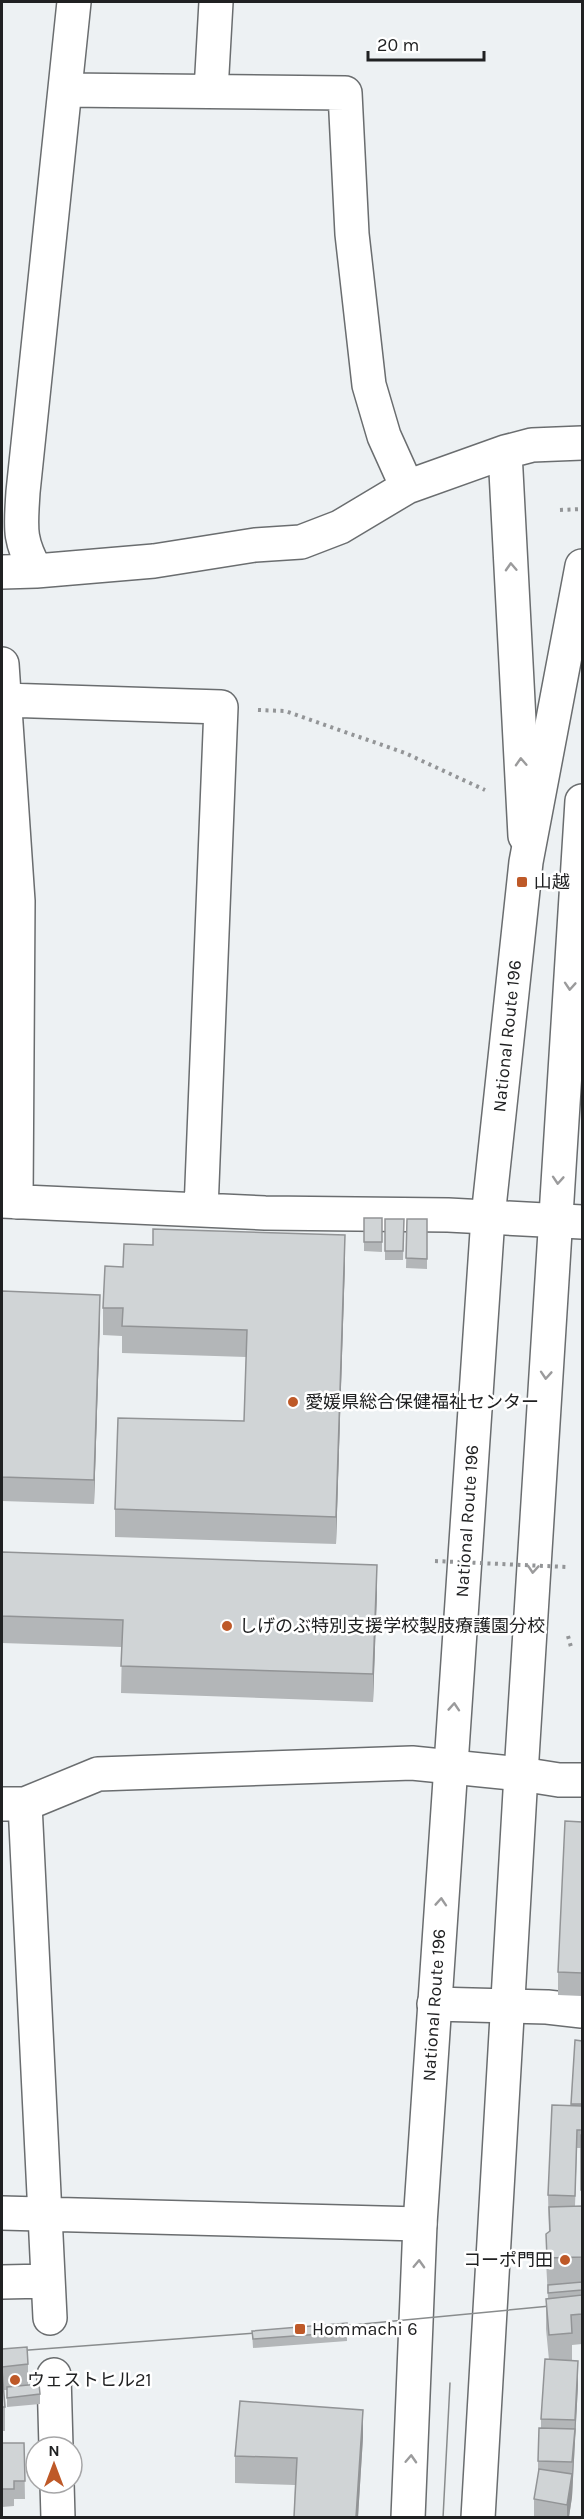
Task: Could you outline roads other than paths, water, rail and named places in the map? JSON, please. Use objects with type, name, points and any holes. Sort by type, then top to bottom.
[{"type":"main road","points":[[36,571],[23,548],[22,513],[74,2]]},
{"type":"main road","points":[[211,92],[216,2]]},
{"type":"main road","points":[[65,90],[345,93],[352,234],[369,385],[384,436],[407,487]]},
{"type":"main road","points":[[2,572],[154,561],[255,545],[301,542],[340,527],[407,487],[505,452],[532,445],[582,442]]},
{"type":"main road","points":[[505,452],[526,862]]},
{"type":"main road","name":"National Route 196","points":[[408,2517],[420,2224],[488,1217],[526,862],[582,566]]},
{"type":"main road","points":[[2,664],[18,901],[9,1202],[569,1221]]},
{"type":"main road","points":[[4,700],[222,707],[201,1210]]},
{"type":"main road","points":[[478,2517],[520,1774],[569,1221],[582,801]]},
{"type":"main road","points":[[50,2318],[13,1804],[98,1774],[412,1763],[559,1780],[582,1780]]},
{"type":"main road","points":[[434,2004],[582,2011]]},
{"type":"main road","points":[[2,2213],[420,2224]]},
{"type":"main road","points":[[2,2282],[48,2281]]},
{"type":"main road","points":[[54,2375],[56,2435]]},
{"type":"main road","points":[[57,2495],[58,2517]]},
{"type":"tram line","points":[[331,2327],[582,2303]]},
{"type":"tram line","points":[[2,2352],[268,2332]]},
{"type":"tram line","points":[[443,2518],[450,2383]]},
{"type":"place","name":"山越","points":[[522,882]]},
{"type":"place","name":"愛媛県総合保健福祉センター","points":[[293,1402]]},
{"type":"place","name":"しげのぶ特別支援学校製肢療護園分校","points":[[227,1626]]},
{"type":"place","name":"コーポ門田","points":[[565,2260]]},
{"type":"place","name":"Hommachi 6","points":[[300,2329]]},
{"type":"place","name":"ウェストヒル21","points":[[15,2380]]}]
